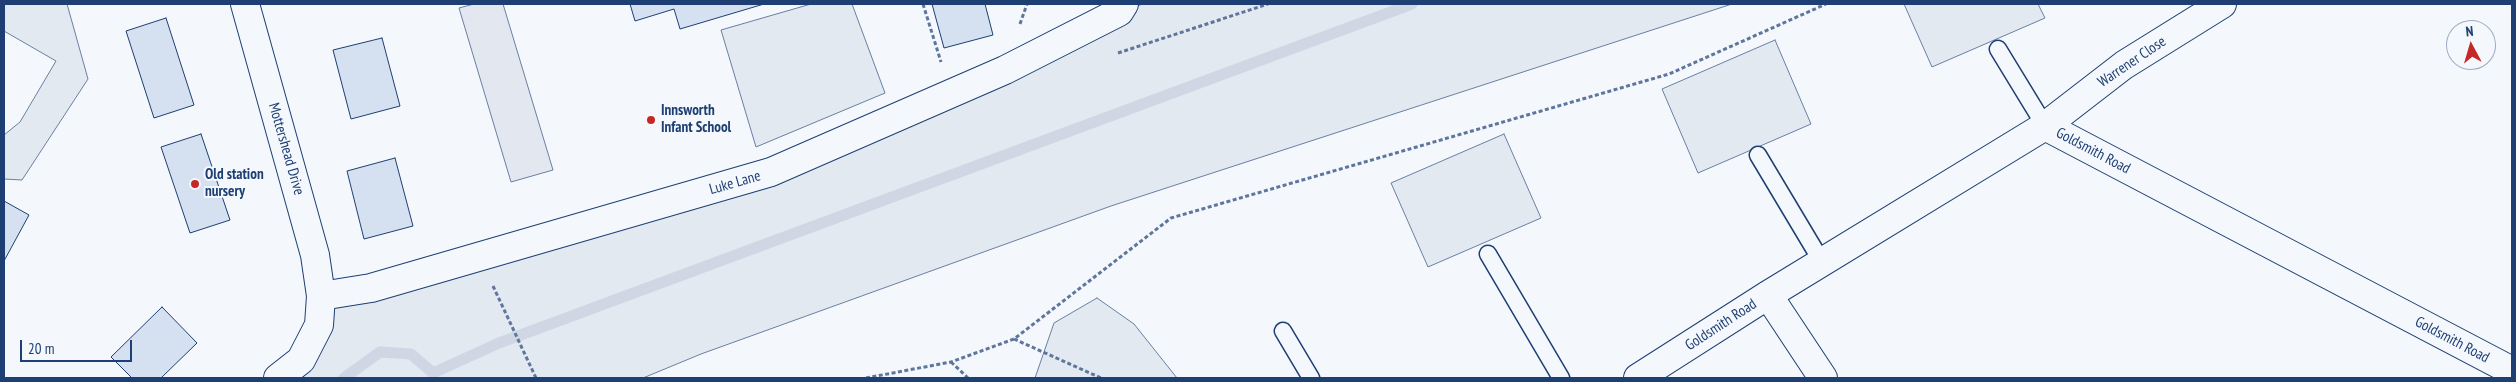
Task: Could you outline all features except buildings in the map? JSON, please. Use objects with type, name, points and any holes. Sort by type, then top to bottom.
[{"type":"street","name":"Mottershead Drive","points":[[245,4],[315,255],[321,296],[319,325],[301,360],[278,378]]},
{"type":"street","name":"Luke Lane","points":[[321,296],[372,288],[771,172],[1005,70],[1120,12],[1124,4]]},
{"type":"street","name":"Warrener Close","points":[[2045,126],[2124,65],[2222,4]]},
{"type":"street","name":"Goldsmith Road","points":[[1638,378],[1768,295],[2045,126],[2512,371]]},
{"type":"street","points":[[1768,295],[1823,378]]},
{"type":"lane","points":[[1998,49],[2045,126]]},
{"type":"lane","points":[[1758,155],[1822,262]]},
{"type":"lane","points":[[1488,254],[1560,378]]},
{"type":"lane","points":[[1284,331],[1311,378]]},
{"type":"path","points":[[922,4],[950,94]]},
{"type":"path","points":[[1111,55],[1268,4]]},
{"type":"path","points":[[866,378],[951,362],[1014,339],[1171,218],[1670,74],[1826,4]]},
{"type":"path","points":[[507,315],[536,378]]},
{"type":"path","points":[[1014,339],[1101,378]]},
{"type":"path","points":[[951,362],[968,378]]},
{"type":"shaded area","points":[[4,4],[67,4],[88,79],[22,180],[4,179],[4,135],[20,122],[56,61],[4,31]]},
{"type":"shaded area","points":[[474,4],[503,4],[553,170],[511,182],[459,8]]},
{"type":"shaded area","points":[[811,4],[852,4],[885,93],[756,147],[721,30]]},
{"type":"shaded area","points":[[1143,4],[1732,4],[1111,206],[701,354],[643,378],[278,378],[321,296],[771,172],[1119,12]]},
{"type":"shaded area","points":[[1904,4],[2038,4],[2045,18],[1932,67]]},
{"type":"shaded area","points":[[1775,40],[1811,124],[1698,173],[1662,89]]},
{"type":"shaded area","points":[[1504,134],[1541,218],[1428,267],[1391,183]]},
{"type":"shaded area","points":[[1097,298],[1134,324],[1177,378],[1035,378],[1054,323]]},
{"type":"waterway","points":[[344,378],[380,352],[411,354],[433,373],[499,343],[1412,4]]},
{"type":"place","name":"Innsworth Infant School","points":[[651,120]]},
{"type":"place","name":"Old station nursery","points":[[195,184]]}]
